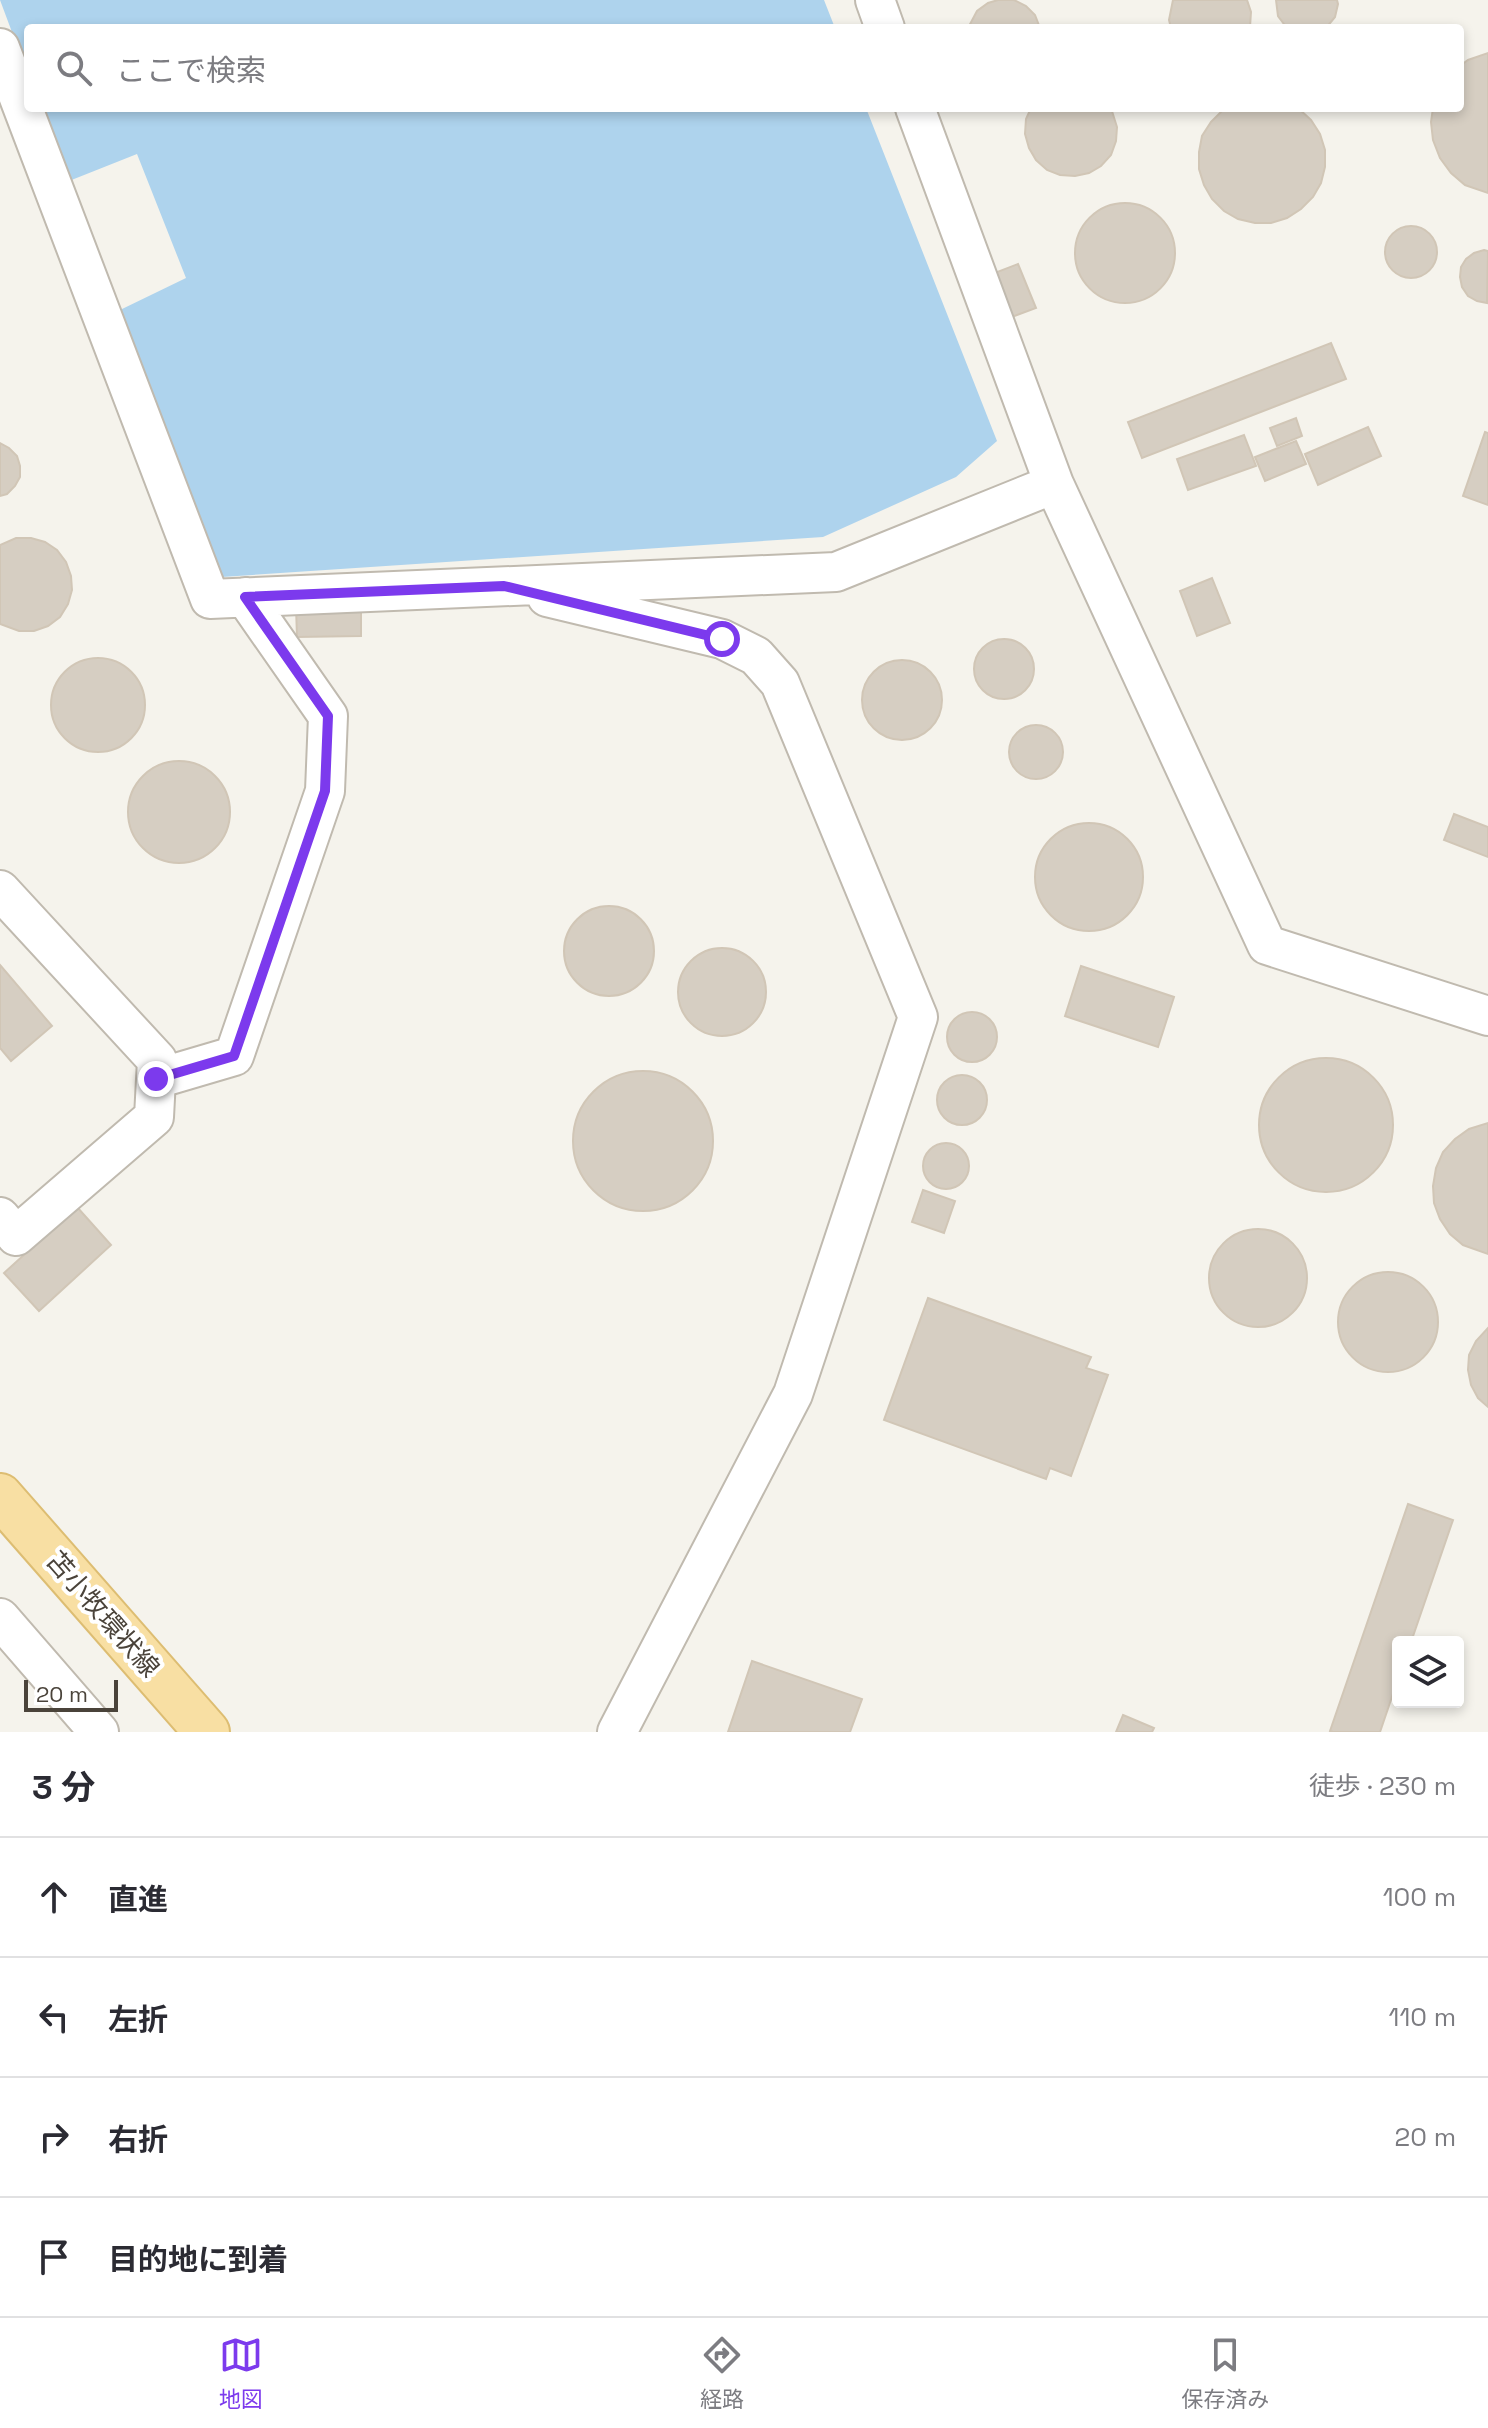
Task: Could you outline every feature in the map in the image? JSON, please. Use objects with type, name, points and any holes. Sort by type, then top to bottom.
[{"type":"main road","name":"苫小牧環状線","points":[[0,1496],[207,1732]]},
{"type":"lane","points":[[875,0],[884,24]]},
{"type":"lane","points":[[0,48],[24,111]]},
{"type":"lane","points":[[24,112],[210,599],[836,572],[1054,484]]},
{"type":"lane","points":[[916,112],[1054,484],[1267,945],[1488,1016]]},
{"type":"lane","points":[[504,586],[722,639],[756,656],[780,683],[918,1017],[793,1394],[617,1732]]},
{"type":"lane","points":[[156,1079],[234,1056],[325,791],[328,716],[245,597]]},
{"type":"lane","points":[[0,890],[157,1060],[154,1117],[16,1236],[0,1217]]},
{"type":"lane","points":[[0,1618],[99,1732]]},
{"type":"water","points":[[0,0],[824,0],[833,24],[24,24],[24,64]]},
{"type":"water","points":[[43,112],[868,112],[997,441],[956,477],[823,537],[222,577],[120,310],[186,278],[137,154],[69,181]]},
{"type":"building","points":[[1014,0],[1026,6],[1038,24],[970,24],[977,11],[988,3]]},
{"type":"building","points":[[1173,0],[1247,0],[1251,12],[1250,24],[1170,24]]},
{"type":"building","points":[[1276,0],[1337,0],[1338,4],[1335,17],[1329,24],[1284,24],[1278,16]]},
{"type":"building","points":[[1488,53],[1488,193],[1465,185],[1451,173],[1440,158],[1433,140],[1432,112],[1464,112],[1464,63]]},
{"type":"building","points":[[1029,112],[1112,112],[1117,127],[1116,141],[1111,155],[1101,166],[1089,173],[1060,175],[1047,170],[1036,160],[1025,134]]},
{"type":"building","points":[[1221,112],[1302,112],[1320,134],[1325,150],[1321,183],[1313,197],[1287,218],[1271,223],[1238,219],[1224,211],[1212,199],[1199,169],[1202,136]]},
{"type":"building","points":[[1115,203],[1135,203],[1161,217],[1172,234],[1175,253],[1172,272],[1161,289],[1135,303],[1115,303],[1097,295],[1083,281],[1075,263],[1075,243],[1083,225],[1097,211]]},
{"type":"building","points":[[1411,226],[1430,233],[1437,252],[1430,271],[1411,278],[1392,271],[1385,252],[1392,233]]},
{"type":"building","points":[[1488,251],[1487,303],[1468,296],[1460,277],[1466,259]]},
{"type":"building","points":[[1018,264],[1036,308],[1009,318],[992,274]]},
{"type":"building","points":[[1331,343],[1346,379],[1142,458],[1128,422]]},
{"type":"building","points":[[1296,418],[1302,436],[1277,446],[1270,428]]},
{"type":"building","points":[[1368,427],[1381,456],[1318,485],[1305,454]]},
{"type":"building","points":[[1485,432],[1488,433],[1488,505],[1463,496]]},
{"type":"building","points":[[1244,435],[1256,466],[1188,490],[1177,459]]},
{"type":"building","points":[[1296,441],[1306,464],[1265,481],[1255,457]]},
{"type":"building","points":[[0,443],[17,456],[20,477],[7,494],[0,496]]},
{"type":"building","points":[[16,538],[45,542],[57,550],[71,576],[72,590],[60,617],[34,631],[19,631],[0,624],[0,545]]},
{"type":"building","points":[[1212,578],[1230,623],[1197,636],[1180,591]]},
{"type":"building","points":[[361,606],[361,636],[297,637],[296,607]]},
{"type":"building","points":[[1004,639],[1016,641],[1025,648],[1032,657],[1032,681],[1025,690],[1016,697],[1004,699],[992,697],[983,690],[976,681],[974,669],[976,657],[983,648],[992,641]]},
{"type":"building","points":[[98,658],[116,662],[131,672],[141,687],[145,705],[141,723],[131,738],[116,748],[98,752],[80,748],[65,738],[55,723],[51,705],[55,687],[65,672],[80,662]]},
{"type":"building","points":[[902,660],[917,663],[930,672],[939,685],[942,700],[939,715],[930,728],[917,737],[902,740],[887,737],[874,728],[865,715],[862,700],[865,685],[874,672],[887,663]]},
{"type":"building","points":[[1036,725],[1055,733],[1063,752],[1055,771],[1036,779],[1017,771],[1009,752],[1017,733]]},
{"type":"building","points":[[179,761],[198,765],[215,776],[226,793],[230,812],[226,831],[215,848],[198,859],[179,863],[160,859],[143,848],[132,831],[128,812],[132,793],[143,776],[160,765]]},
{"type":"building","points":[[1454,814],[1488,827],[1488,857],[1444,840]]},
{"type":"building","points":[[1089,823],[1110,827],[1127,839],[1139,856],[1143,877],[1139,898],[1127,915],[1110,927],[1089,931],[1068,927],[1051,915],[1039,898],[1035,877],[1039,856],[1051,839],[1068,827]]},
{"type":"building","points":[[609,906],[626,910],[641,919],[650,934],[654,951],[650,968],[641,983],[626,992],[609,996],[592,992],[577,983],[568,968],[564,951],[568,934],[577,919],[592,910]]},
{"type":"building","points":[[722,948],[739,951],[753,961],[763,975],[766,992],[763,1009],[753,1023],[739,1033],[722,1036],[705,1033],[691,1023],[681,1009],[678,992],[681,975],[691,961],[705,951]]},
{"type":"building","points":[[0,965],[52,1026],[11,1061],[0,1048]]},
{"type":"building","points":[[1081,966],[1174,997],[1158,1047],[1065,1016]]},
{"type":"building","points":[[972,1012],[990,1019],[997,1037],[990,1055],[972,1062],[954,1055],[947,1037],[954,1019]]},
{"type":"building","points":[[1326,1058],[1352,1063],[1373,1078],[1388,1099],[1393,1125],[1388,1151],[1373,1172],[1352,1187],[1326,1192],[1300,1187],[1279,1172],[1264,1151],[1259,1125],[1264,1099],[1279,1078],[1300,1063]]},
{"type":"building","points":[[643,1071],[670,1076],[693,1091],[708,1114],[713,1141],[708,1168],[693,1191],[670,1206],[643,1211],[616,1206],[593,1191],[578,1168],[573,1141],[578,1114],[593,1091],[616,1076]]},
{"type":"building","points":[[962,1075],[979,1083],[987,1100],[979,1117],[962,1125],[945,1117],[937,1100],[945,1083]]},
{"type":"building","points":[[1488,1123],[1488,1254],[1463,1245],[1450,1234],[1434,1203],[1433,1186],[1443,1152],[1469,1129]]},
{"type":"building","points":[[946,1143],[962,1150],[969,1166],[962,1182],[946,1189],[930,1182],[923,1166],[930,1150]]},
{"type":"building","points":[[923,1190],[955,1201],[944,1233],[912,1222]]},
{"type":"building","points":[[77,1207],[111,1245],[39,1311],[4,1273]]},
{"type":"building","points":[[1258,1229],[1277,1233],[1293,1243],[1303,1259],[1307,1278],[1303,1297],[1293,1313],[1277,1323],[1258,1327],[1239,1323],[1223,1313],[1213,1297],[1209,1278],[1213,1259],[1223,1243],[1239,1233]]},
{"type":"building","points":[[1388,1272],[1407,1276],[1423,1287],[1434,1303],[1438,1322],[1434,1341],[1423,1357],[1407,1368],[1388,1372],[1369,1368],[1353,1357],[1342,1341],[1338,1322],[1342,1303],[1353,1287],[1369,1276]]},
{"type":"building","points":[[928,1298],[1091,1357],[1086,1368],[1108,1375],[1071,1476],[1050,1468],[1046,1479],[884,1420]]},
{"type":"building","points":[[1488,1328],[1488,1407],[1478,1398],[1468,1370],[1469,1355]]},
{"type":"building","points":[[1408,1504],[1453,1520],[1413,1636],[1392,1636],[1392,1697],[1380,1732],[1330,1731]]},
{"type":"building","points":[[752,1661],[862,1699],[850,1732],[728,1732]]},
{"type":"building","points":[[1123,1715],[1154,1728],[1152,1732],[1116,1732]]},
{"type":"route","points":[[156,1079],[234,1056],[325,791],[328,716],[245,597],[504,586],[722,639]]}]
